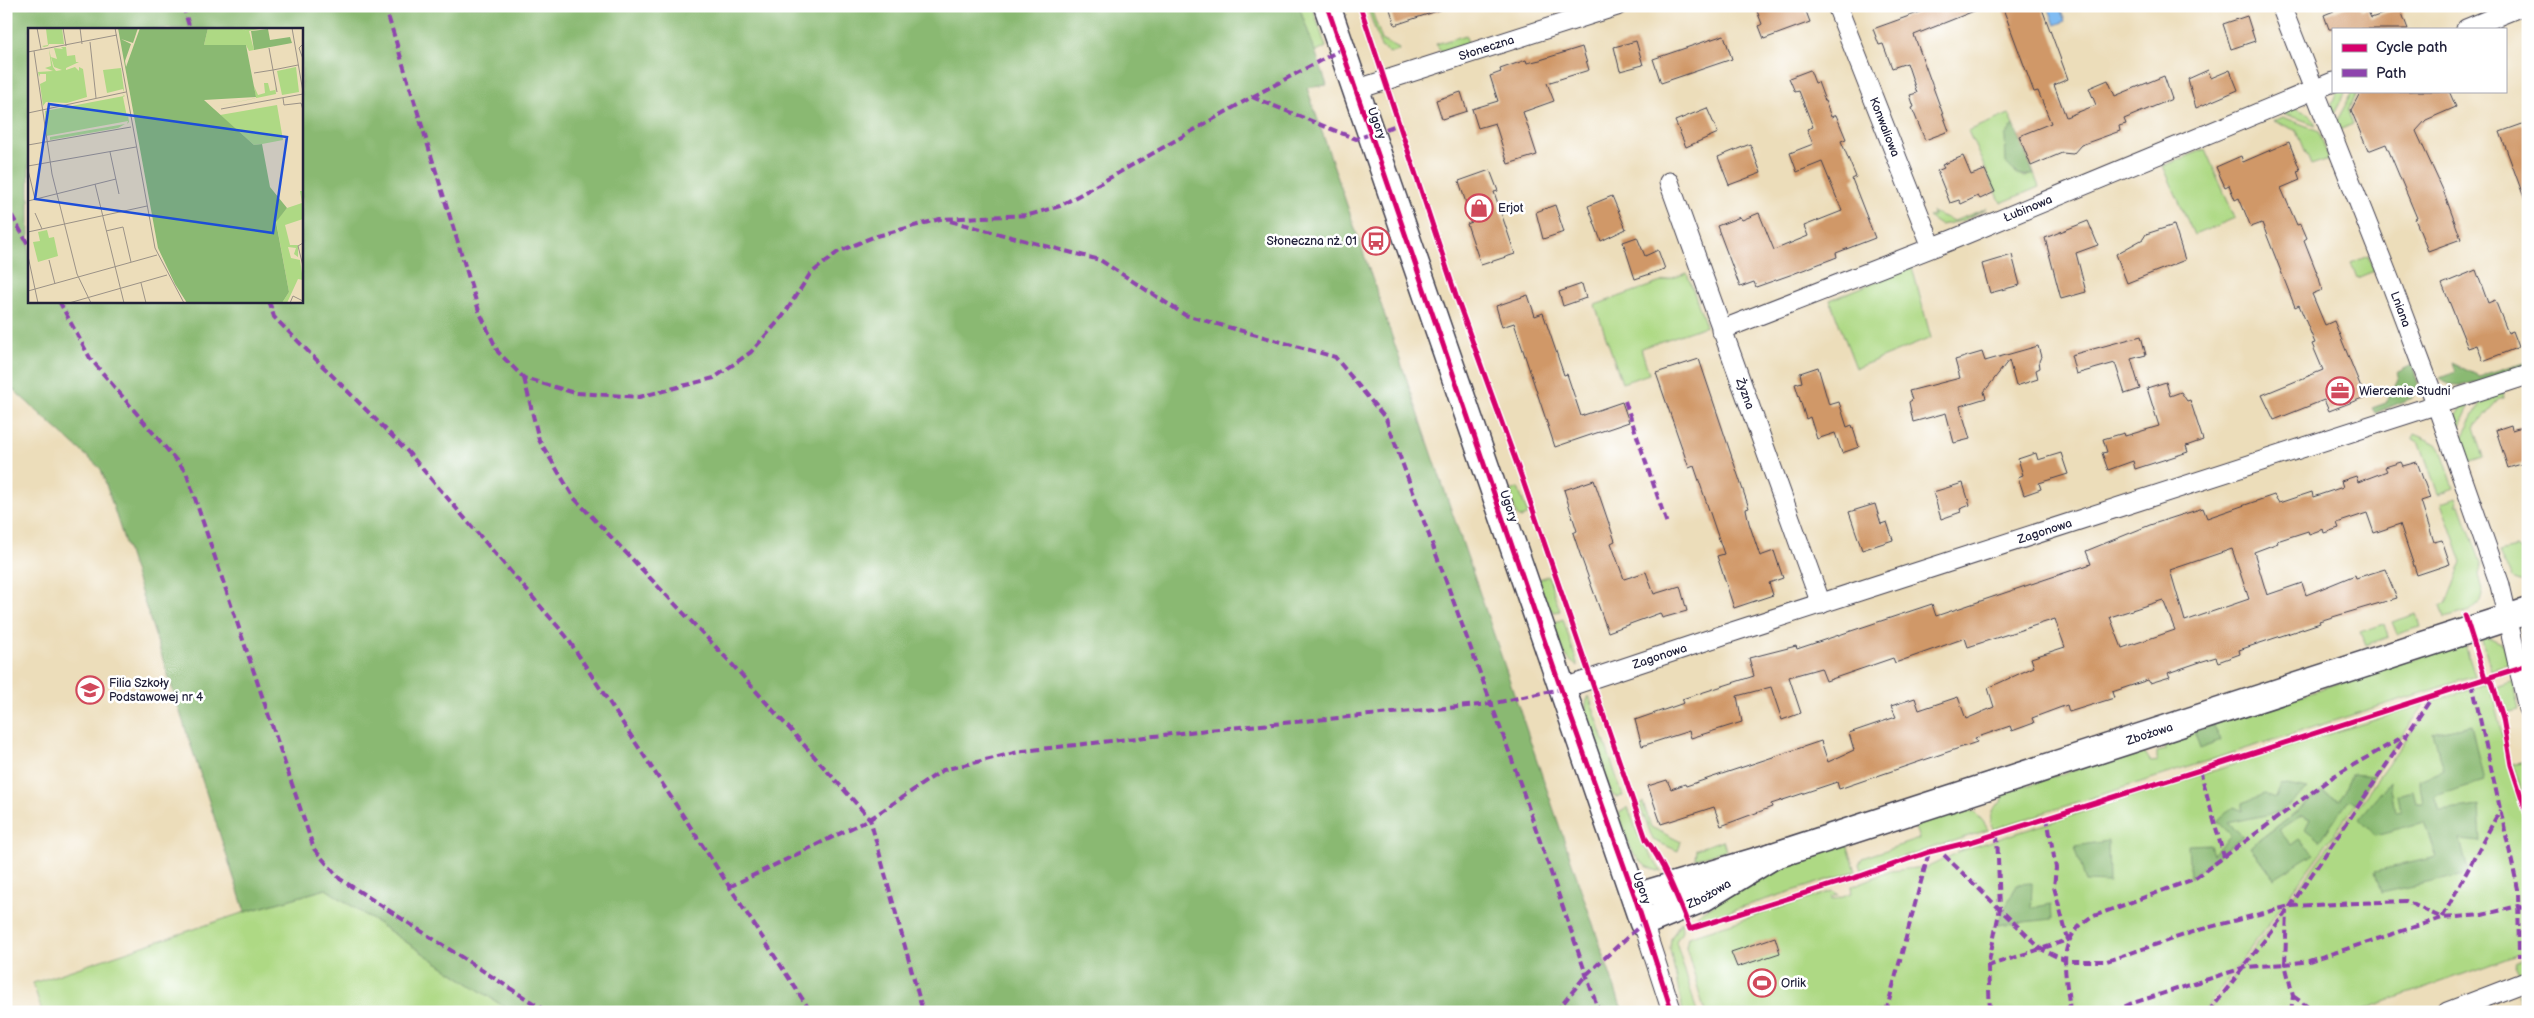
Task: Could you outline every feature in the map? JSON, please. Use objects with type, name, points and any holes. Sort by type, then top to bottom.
[{"type":"street","name":"Ugory","points":[[1327,6],[1561,689],[1635,897],[1672,1012]]},
{"type":"street","name":"Słoneczna","points":[[1355,90],[1617,6]]},
{"type":"street","name":"Konwaliowa","points":[[1837,6],[1932,247]]},
{"type":"street","name":"Lniana","points":[[2281,6],[2436,403],[2500,585],[2518,614],[2528,709]]},
{"type":"street","points":[[2468,28],[2522,6]]},
{"type":"street","name":"Łubinowa","points":[[1721,330],[1932,247],[2332,82]]},
{"type":"street","name":"Żyzna","points":[[1669,182],[1821,604]]},
{"type":"street","name":"Zagonowa","points":[[1561,689],[2436,403],[2528,375]]},
{"type":"street","name":"Zbożowa","points":[[1635,897],[1772,856],[2518,614]]},
{"type":"street","name":"Zbożowa","points":[[1643,923],[1702,899],[1772,856]]},
{"type":"street","points":[[2447,1012],[2528,980]]},
{"type":"green space","points":[[6,6],[1299,6],[1327,85],[1307,88],[1623,1012],[512,1012],[326,889],[245,912],[101,469],[6,383]]},
{"type":"green space","points":[[1299,6],[1312,6],[1326,47],[1315,53]]},
{"type":"green space","points":[[1367,6],[1370,6],[1382,40],[1399,49],[1398,51],[1390,53],[1381,47]]},
{"type":"green space","points":[[1466,35],[1468,45],[1442,53],[1436,44]]},
{"type":"green space","points":[[2337,92],[2345,92],[2333,116],[2332,103]]},
{"type":"green space","points":[[2352,92],[2357,92],[2348,110],[2353,124],[2339,130],[2336,122]]},
{"type":"green space","points":[[2294,108],[2310,114],[2316,125],[2283,113],[2283,109]]},
{"type":"green space","points":[[2009,114],[2014,125],[2005,136],[2015,173],[2025,177],[2034,174],[2039,187],[2001,203],[1968,131]]},
{"type":"green space","points":[[2283,117],[2319,131],[2329,159],[2311,165],[2297,131],[2274,121]]},
{"type":"green space","points":[[2014,125],[2034,174],[2018,174],[2006,163],[2005,136]]},
{"type":"green space","points":[[2205,149],[2235,218],[2194,235],[2163,166]]},
{"type":"green space","points":[[1987,208],[1962,221],[1940,225],[1928,217],[1933,216],[1932,212],[1954,221]]},
{"type":"green space","points":[[2368,256],[2374,271],[2357,278],[2351,263]]},
{"type":"green space","points":[[1912,267],[1931,338],[1856,368],[1830,300]]},
{"type":"green space","points":[[1687,273],[1706,326],[1641,348],[1649,374],[1622,383],[1595,305]]},
{"type":"green space","points":[[2528,361],[2528,367],[2481,382],[2457,385],[2447,383],[2440,378],[2455,372],[2452,363],[2479,376]]},
{"type":"green space","points":[[2412,365],[2418,384],[2412,398],[2375,413],[2372,408],[2386,403],[2398,379],[2396,373]]},
{"type":"green space","points":[[2502,392],[2503,398],[2498,400],[2474,427],[2484,458],[2468,463],[2467,460],[2460,462],[2456,452],[2462,449],[2460,441],[2483,398]]},
{"type":"green space","points":[[2472,401],[2457,432],[2455,422],[2457,414]]},
{"type":"green space","points":[[2414,434],[2437,444],[2441,450],[2454,488],[2438,494],[2420,443],[2413,439]]},
{"type":"green space","points":[[1518,488],[1528,515],[1521,518],[1517,516],[1509,492]]},
{"type":"green space","points":[[2456,497],[2458,502],[2456,505],[2460,505],[2481,563],[2478,575],[2483,594],[2481,601],[2470,611],[2445,618],[2441,605],[2446,603],[2462,562],[2441,502]]},
{"type":"green space","points":[[2515,548],[2528,554],[2528,585],[2512,579],[2499,552]]},
{"type":"green space","points":[[1548,575],[1560,611],[1555,612],[1548,608],[1538,580]]},
{"type":"green space","points":[[2417,614],[2421,627],[2397,634],[2392,622]]},
{"type":"green space","points":[[1563,619],[1578,666],[1568,659],[1559,642],[1553,623]]},
{"type":"green space","points":[[2384,624],[2388,637],[2365,645],[2360,632]]},
{"type":"green space","points":[[2528,624],[2528,658],[2527,659],[2523,635]]},
{"type":"green space","points":[[2481,637],[2492,638],[2503,644],[2510,664],[2491,670]]},
{"type":"green space","points":[[2464,642],[2475,676],[1993,829],[1991,813],[2002,802],[2004,793],[2142,748],[2151,762],[2157,761],[2157,752],[2165,750],[2164,741],[2194,731],[2201,749],[2213,724]]},
{"type":"green space","points":[[2513,681],[2520,710],[2505,713],[2497,687]]},
{"type":"green space","points":[[2489,683],[2510,766],[2528,825],[2528,951],[2357,1012],[2208,1012],[2434,701]]},
{"type":"green space","points":[[1589,696],[1623,796],[1617,797],[1612,795],[1598,759],[1586,716],[1586,704]]},
{"type":"green space","points":[[2425,704],[2374,776],[2352,775],[2340,801],[2322,792],[2250,847],[2274,878],[2291,845],[2278,830],[2302,815],[2310,819],[2320,840],[2349,799],[2356,804],[2204,1012],[1705,1012],[1686,947],[1688,937],[1833,891],[1839,895],[1832,897],[1832,900],[1851,893],[1852,886],[1891,871],[1923,867],[1922,870],[1963,850]]},
{"type":"green space","points":[[2213,724],[2221,741],[2200,749],[2194,731]]},
{"type":"green space","points":[[2471,725],[2484,781],[2435,796],[2440,811],[2479,806],[2481,842],[2460,840],[2469,874],[2381,893],[2375,871],[2436,857],[2424,822],[2375,835],[2359,819],[2390,781],[2395,812],[2401,811],[2398,795],[2413,791],[2416,803],[2423,803],[2419,780],[2444,770],[2433,733]]},
{"type":"green space","points":[[2528,762],[2528,810],[2513,764]]},
{"type":"green space","points":[[2352,774],[2374,776],[2356,804],[2349,800],[2320,841],[2305,829],[2310,819],[2302,815],[2279,830],[2291,845],[2299,839],[2314,853],[2274,878],[2250,847],[2322,792],[2340,800]]},
{"type":"green space","points":[[2281,784],[2308,789],[2280,812],[2228,823],[2243,836],[2190,878],[2188,845],[2210,844],[2213,854],[2231,835],[2217,821],[2233,807],[2242,811],[2242,803],[2265,794],[2276,798]]},
{"type":"green space","points":[[1643,802],[1651,827],[1681,842],[1678,851],[1653,840],[1639,804]]},
{"type":"green space","points":[[1628,807],[1640,840],[1662,872],[1651,869],[1643,864],[1632,850],[1619,813]]},
{"type":"green space","points":[[1962,807],[1978,816],[1988,830],[1861,870],[1859,864],[1862,858],[1919,839],[1912,819]]},
{"type":"green space","points":[[1723,840],[1726,850],[1695,859],[1696,849]]},
{"type":"green space","points":[[1846,841],[1856,871],[1704,919],[1697,915],[1767,870]]},
{"type":"green space","points":[[2108,841],[2109,883],[2086,882],[2075,846]]},
{"type":"green space","points":[[2032,883],[2031,908],[2051,904],[2052,919],[1997,925],[2017,884]]},
{"type":"green space","points":[[326,889],[512,1012],[42,1012],[33,983],[245,912]]},
{"type":"green space","points":[[1681,921],[1682,932],[1676,941],[1697,1012],[1683,1012],[1670,949],[1671,939]]},
{"type":"green space","points":[[2528,957],[2528,971],[2519,972],[2514,962]]},
{"type":"green space","points":[[2528,989],[2528,1005],[2520,1008],[2518,995]]},
{"type":"water","points":[[2048,6],[2059,6],[2065,21],[2055,25]]},
{"type":"building","points":[[1389,6],[1442,6],[1443,9],[1395,25]]},
{"type":"building","points":[[1770,6],[1804,6],[1810,22],[1764,39],[1759,26],[1762,24],[1757,11]]},
{"type":"building","points":[[1921,6],[1984,7],[1914,35],[1949,131],[1925,140],[1912,108],[1914,107],[1910,95],[1917,93],[1907,63],[1892,68],[1883,44],[1879,45],[1873,29],[1923,11]]},
{"type":"building","points":[[2002,6],[2041,6],[2068,79],[2054,85],[2066,117],[2096,105],[2089,88],[2108,80],[2115,96],[2164,76],[2172,99],[2124,119],[2126,124],[2119,126],[2120,131],[2081,145],[2073,154],[2062,153],[2031,166],[2019,136],[2051,123],[2038,91],[2034,92]]},
{"type":"building","points":[[2346,6],[2359,6],[2361,11],[2367,9],[2371,18],[2400,8],[2408,28],[2329,29],[2324,15]]},
{"type":"building","points":[[2247,16],[2255,41],[2231,49],[2223,24]]},
{"type":"building","points":[[1724,35],[1732,59],[1661,83],[1653,59]]},
{"type":"building","points":[[1636,41],[1643,65],[1620,71],[1614,47]]},
{"type":"building","points":[[1582,47],[1589,70],[1547,83],[1554,101],[1523,112],[1537,155],[1508,164],[1495,123],[1478,128],[1472,109],[1498,101],[1490,76],[1501,72],[1500,69],[1526,60],[1527,63],[1540,60]]},
{"type":"building","points":[[1810,70],[1815,83],[1818,82],[1831,117],[1836,115],[1846,139],[1841,141],[1856,177],[1852,179],[1875,238],[1836,253],[1837,257],[1790,275],[1756,287],[1754,282],[1740,287],[1717,226],[1740,217],[1742,220],[1759,213],[1774,250],[1808,236],[1804,226],[1842,211],[1822,162],[1797,172],[1790,153],[1813,144],[1807,129],[1813,127],[1799,91],[1795,92],[1789,78]]},
{"type":"building","points":[[2208,70],[2211,78],[2230,70],[2238,90],[2196,108],[2188,79]]},
{"type":"building","points":[[1461,92],[1467,111],[1442,119],[1436,100]]},
{"type":"building","points":[[2360,92],[2449,92],[2456,107],[2426,120],[2416,131],[2443,190],[2461,239],[2428,251],[2415,219],[2417,218],[2386,144],[2368,151],[2351,110]]},
{"type":"building","points":[[1707,108],[1718,133],[1686,147],[1675,121]]},
{"type":"building","points":[[2528,122],[2528,203],[2526,203],[2500,132]]},
{"type":"building","points":[[2289,142],[2300,170],[2297,171],[2300,180],[2281,188],[2297,225],[2301,224],[2307,238],[2304,240],[2319,278],[2322,290],[2312,294],[2325,325],[2334,321],[2365,397],[2329,411],[2324,400],[2274,420],[2262,395],[2323,370],[2312,344],[2315,343],[2299,305],[2295,307],[2262,223],[2251,227],[2239,198],[2235,200],[2229,185],[2225,187],[2216,167],[2241,156],[2243,162]]},
{"type":"building","points":[[1750,144],[1761,173],[1729,185],[1718,157]]},
{"type":"building","points":[[1963,156],[1971,175],[1985,170],[1995,192],[1980,199],[1978,196],[1961,204],[1959,200],[1950,203],[1937,171],[1944,168],[1942,165]]},
{"type":"building","points":[[1490,170],[1498,191],[1494,192],[1515,254],[1481,265],[1467,224],[1472,222],[1459,181]]},
{"type":"building","points":[[1612,196],[1626,229],[1601,241],[1588,206]]},
{"type":"building","points":[[1555,205],[1564,232],[1543,239],[1536,212]]},
{"type":"building","points":[[2088,221],[2098,245],[2076,253],[2086,292],[2061,299],[2045,238]]},
{"type":"building","points":[[2174,225],[2185,260],[2127,283],[2116,254],[2143,239],[2146,234]]},
{"type":"building","points":[[1637,237],[1645,256],[1658,250],[1665,269],[1635,279],[1623,242]]},
{"type":"building","points":[[2012,255],[2020,285],[1990,293],[1982,264]]},
{"type":"building","points":[[2476,270],[2488,303],[2495,300],[2508,333],[2513,331],[2519,347],[2483,361],[2477,345],[2468,348],[2442,284]]},
{"type":"building","points":[[1582,284],[1586,298],[1563,306],[1559,292]]},
{"type":"building","points":[[1528,295],[1535,316],[1543,313],[1564,375],[1567,374],[1581,416],[1622,402],[1629,422],[1555,447],[1514,323],[1502,327],[1496,306]]},
{"type":"building","points":[[2141,336],[2146,355],[2131,359],[2140,389],[2125,394],[2115,363],[2076,374],[2071,355]]},
{"type":"building","points":[[2038,346],[2041,357],[2039,361],[2040,368],[2036,370],[2038,379],[2016,386],[2009,360],[1984,392],[1986,398],[1960,406],[1970,439],[1954,443],[1946,413],[1913,422],[1909,402],[1912,400],[1909,391],[1960,378],[1955,360],[1982,352],[1985,361]]},
{"type":"building","points":[[1699,359],[1749,508],[1746,509],[1749,523],[1760,556],[1774,551],[1783,578],[1769,583],[1773,595],[1734,608],[1717,556],[1724,554],[1694,466],[1689,468],[1656,373]]},
{"type":"building","points":[[1818,367],[1829,405],[1839,402],[1847,427],[1852,425],[1859,447],[1842,453],[1835,433],[1817,439],[1810,417],[1806,419],[1795,384],[1802,382],[1800,373]]},
{"type":"building","points":[[2166,382],[2170,396],[2181,392],[2187,401],[2190,400],[2203,440],[2186,446],[2188,452],[2135,469],[2133,461],[2108,470],[2102,453],[2107,452],[2103,439],[2124,433],[2125,436],[2159,426],[2147,388]]},
{"type":"building","points":[[2511,425],[2512,430],[2528,425],[2528,462],[2508,468],[2496,430]]},
{"type":"building","points":[[2036,453],[2038,460],[2061,453],[2068,474],[2039,483],[2041,489],[2024,495],[2018,477],[2023,475],[2018,459]]},
{"type":"building","points":[[2401,462],[2403,466],[2417,462],[2430,498],[2421,501],[2434,542],[2442,540],[2450,564],[2417,575],[2400,524],[2374,533],[2367,513],[2337,523],[2339,528],[2324,533],[2323,529],[2309,534],[2308,531],[2277,541],[2278,543],[2254,552],[2267,595],[2302,583],[2306,595],[2355,575],[2356,578],[2385,569],[2397,598],[2319,621],[2320,623],[2239,650],[2240,654],[2218,662],[2216,657],[2168,673],[2170,677],[2150,683],[2148,680],[2112,692],[2114,698],[2069,712],[2067,705],[2032,718],[2034,723],[2012,731],[2010,726],[1975,738],[1977,742],[1839,789],[1837,782],[1771,804],[1772,807],[1721,826],[1714,807],[1661,824],[1648,786],[1667,780],[1671,789],[1685,784],[1686,786],[1821,741],[1828,762],[1854,750],[1849,733],[1896,717],[1891,706],[1915,698],[1919,710],[1958,697],[1966,719],[1994,707],[1988,688],[2034,667],[2031,658],[2065,647],[2055,619],[1968,647],[1965,638],[1895,663],[1893,658],[1826,681],[1821,668],[1789,677],[1801,713],[1782,720],[1771,687],[1737,696],[1742,722],[1691,738],[1689,731],[1642,746],[1635,720],[1684,703],[1682,699],[1754,676],[1749,658],[1796,646],[1797,649],[1932,604],[1936,616],[2091,564],[2086,551],[2150,525],[2203,508],[2207,518],[2274,495],[2279,503],[2312,492],[2313,497],[2343,487],[2341,481],[2356,476],[2358,482],[2387,471],[2385,467]],"holes":[[[2232,549],[2249,599],[2185,621],[2170,570]],[[2163,600],[2175,630],[2122,648],[2110,617]]]},
{"type":"building","points":[[1594,480],[1615,541],[1611,543],[1624,579],[1646,572],[1654,594],[1680,586],[1687,611],[1662,618],[1660,613],[1608,632],[1573,533],[1577,531],[1564,490]]},
{"type":"building","points":[[1963,483],[1970,505],[1960,509],[1961,512],[1941,519],[1933,492]]},
{"type":"building","points":[[1875,504],[1881,524],[1887,522],[1893,540],[1862,550],[1849,512]]},
{"type":"building","points":[[1775,937],[1780,953],[1737,967],[1731,952]]},
{"type":"marked path","points":[[183,6],[190,28]]},
{"type":"marked path","points":[[385,6],[479,311],[498,352],[524,378],[575,393],[639,397],[714,378],[751,352],[783,316],[810,274],[838,252],[873,237],[940,219],[1029,215],[1060,206],[1252,97],[1356,139],[1400,124]]},
{"type":"marked path","points":[[1252,97],[1342,49]]},
{"type":"marked path","points":[[6,205],[28,244]]},
{"type":"marked path","points":[[950,221],[1100,260],[1185,315],[1335,357],[1386,419],[1511,757],[1599,1012]]},
{"type":"marked path","points":[[60,302],[90,358],[186,472],[314,849],[340,879],[547,1012]]},
{"type":"marked path","points":[[269,302],[274,317],[407,451],[566,636],[811,1012]]},
{"type":"marked path","points":[[524,378],[539,440],[574,498],[730,662],[870,819],[923,1012]]},
{"type":"marked path","points":[[1625,401],[1667,524]]},
{"type":"marked path","points":[[2472,683],[2518,889],[2519,957]]},
{"type":"marked path","points":[[729,887],[870,819],[943,770],[1023,751],[1207,730],[1490,704],[1561,689]]},
{"type":"marked path","points":[[2209,1012],[2287,911],[2433,696]]},
{"type":"marked path","points":[[2070,1012],[2065,971],[2067,948],[2071,937],[2091,917],[2194,879],[2334,776],[2408,734]]},
{"type":"marked path","points":[[2200,770],[2224,857]]},
{"type":"marked path","points":[[1944,855],[2041,949],[2066,961],[2107,961],[2199,930],[2290,906],[2406,901],[2442,918],[2500,810]]},
{"type":"marked path","points":[[1997,834],[2000,908],[1988,966],[2068,940],[2054,887],[2056,868],[2047,818]]},
{"type":"marked path","points":[[1886,1012],[1929,852]]},
{"type":"marked path","points":[[2291,1012],[2293,996],[2285,964],[2309,961],[2442,918],[2482,915],[2518,906],[2528,911]]},
{"type":"marked path","points":[[2114,1012],[2130,1004],[2246,967],[2285,964],[2287,911]]},
{"type":"marked path","points":[[1556,1012],[1586,975],[1643,923]]},
{"type":"marked path","points":[[1988,966],[1990,1012]]},
{"type":"marked path","points":[[2293,996],[2315,1012]]},
{"type":"cycle path","points":[[1327,6],[1561,689],[1635,897],[1672,1012]]},
{"type":"cycle path","points":[[1360,6],[1457,299],[1523,481],[1646,839],[1665,871],[1690,929],[1860,876],[1929,852],[1974,841],[2528,665]]},
{"type":"cycle path","points":[[2465,615],[2485,678],[2492,682],[2503,718],[2511,765],[2528,817]]},
{"type":"place","name":"Erjot","points":[[1479,208]]},
{"type":"place","name":"Słoneczna nż. 01","points":[[1376,241]]},
{"type":"place","name":"Wiercenie Studni","points":[[2340,391]]},
{"type":"place","name":"Filia Szkoły Podstawowej nr 4","points":[[90,690]]},
{"type":"place","name":"Orlik","points":[[1762,983]]}]
